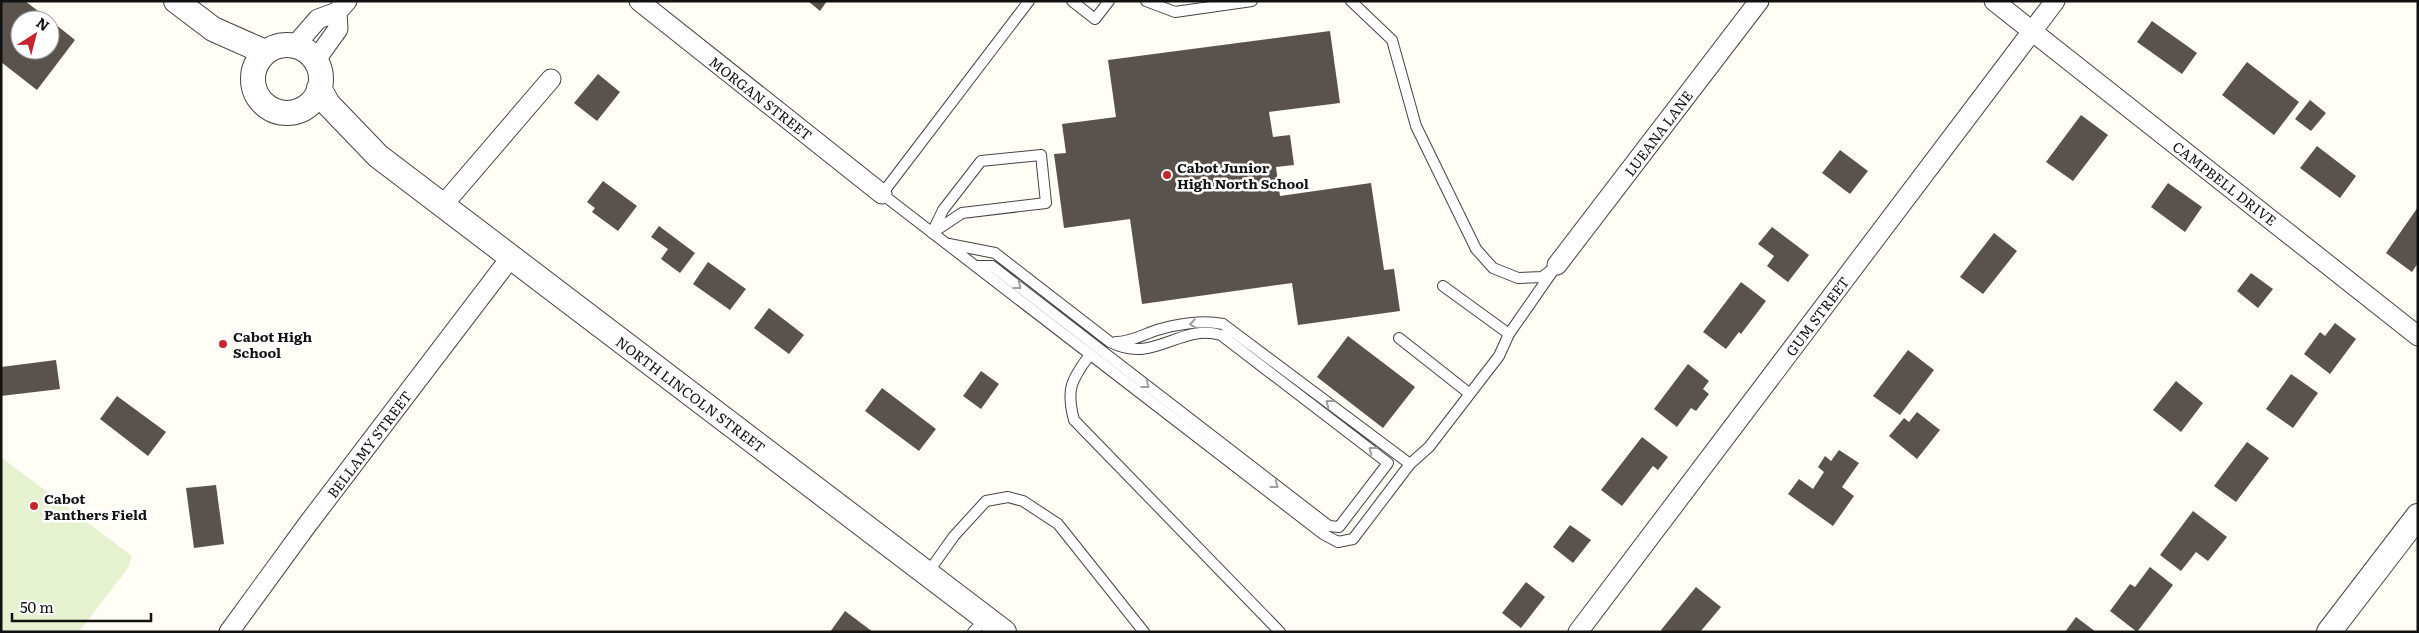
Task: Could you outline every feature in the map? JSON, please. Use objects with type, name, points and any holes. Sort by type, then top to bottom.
[{"type":"street","points":[[176,1],[213,29],[260,58]]},
{"type":"street","name":"MORGAN STREET","points":[[639,1],[882,194]]},
{"type":"street","name":"LUEANA LANE","points":[[1557,265],[1759,1]]},
{"type":"street","points":[[1994,1],[2032,31]]},
{"type":"street","name":"GUM STREET","points":[[1578,632],[2055,1]]},
{"type":"street","points":[[291,45],[307,51],[318,65],[321,77],[313,97],[292,112],[284,113],[266,105],[259,98],[254,88],[252,76],[260,58],[273,47],[291,45],[298,42],[318,19],[342,7]]},
{"type":"street","points":[[318,65],[320,54],[338,29],[342,7]]},
{"type":"street","name":"CAMPBELL DRIVE","points":[[2032,31],[2418,336]]},
{"type":"street","points":[[443,205],[551,79]]},
{"type":"street","name":"NORTH LINCOLN STREET","points":[[313,97],[328,104],[378,156],[927,574],[988,627]]},
{"type":"street","name":"BELLAMY STREET","points":[[229,632],[318,510],[511,257]]},
{"type":"street","points":[[2329,632],[2418,516]]},
{"type":"lane","points":[[1029,1],[882,194],[1089,356],[1323,534],[1338,542],[1353,539],[1410,464],[1429,448],[1499,356],[1509,334],[1557,265]]},
{"type":"lane","points":[[1072,1],[1095,19],[1109,1]]},
{"type":"lane","points":[[1146,1],[1174,12],[1252,1]]},
{"type":"lane","points":[[1351,1],[1392,40],[1416,126],[1476,249],[1493,268],[1518,278],[1542,277],[1557,265]]},
{"type":"lane","points":[[1041,155],[1046,203],[962,213],[932,233],[943,210],[981,161],[1041,155]]},
{"type":"lane","points":[[946,244],[995,253],[1110,342],[1121,347],[1142,350],[1197,333],[1209,331],[1221,335],[1388,463],[1339,527],[1329,526],[992,266],[976,266]]},
{"type":"lane","points":[[1443,286],[1509,334]]},
{"type":"lane","points":[[1110,342],[1126,342],[1158,330],[1209,321],[1223,324],[1410,464]]},
{"type":"lane","points":[[1399,338],[1470,394]]},
{"type":"lane","points":[[1089,356],[1074,376],[1069,402],[1074,420],[1280,632]]},
{"type":"lane","points":[[927,574],[954,536],[986,501],[1008,497],[1023,501],[1058,524],[1144,632]]},
{"type":"green space","name":"Cabot Panthers Field","points":[[1,457],[132,556],[128,568],[79,632],[1,632]]},
{"type":"building","points":[[1,1],[25,1],[37,10],[10,10],[10,60],[60,60],[37,90],[1,62]]},
{"type":"building","points":[[808,1],[827,1],[820,11]]},
{"type":"building","points":[[2152,21],[2197,53],[2182,74],[2137,42]]},
{"type":"building","points":[[60,28],[75,40],[60,60]]},
{"type":"building","name":"Cabot Junior High North School","points":[[1330,31],[1340,103],[1269,112],[1273,137],[1290,135],[1294,165],[1276,167],[1280,196],[1371,183],[1384,270],[1394,269],[1400,311],[1298,325],[1292,283],[1142,304],[1130,219],[1064,228],[1054,154],[1066,153],[1062,124],[1116,117],[1108,60]]},
{"type":"building","points":[[2247,62],[2299,102],[2274,135],[2222,95]]},
{"type":"building","points":[[598,74],[620,92],[597,121],[574,103]]},
{"type":"building","points":[[2310,100],[2326,113],[2311,131],[2295,119]]},
{"type":"building","points":[[2081,115],[2108,135],[2073,181],[2046,162]]},
{"type":"building","points":[[2317,146],[2356,176],[2340,198],[2300,168]]},
{"type":"building","points":[[1840,150],[1868,171],[1850,194],[1822,173]]},
{"type":"building","points":[[603,181],[637,206],[618,231],[592,212],[595,208],[587,202]]},
{"type":"building","points":[[2168,183],[2202,207],[2185,232],[2151,207]]},
{"type":"building","points":[[2418,207],[2418,263],[2412,272],[2386,253]]},
{"type":"building","points":[[659,226],[695,253],[680,273],[661,259],[668,249],[651,237]]},
{"type":"building","points":[[1772,227],[1809,255],[1788,282],[1767,266],[1774,256],[1758,244]]},
{"type":"building","points":[[1994,233],[2017,251],[1983,294],[1960,277]]},
{"type":"building","points":[[708,262],[746,289],[730,310],[693,284]]},
{"type":"building","points":[[2251,273],[2273,289],[2258,308],[2237,291]]},
{"type":"building","points":[[1741,282],[1766,301],[1741,334],[1739,332],[1726,349],[1703,332]]},
{"type":"building","points":[[769,308],[804,335],[789,354],[754,328]]},
{"type":"building","points":[[2335,323],[2356,339],[2330,374],[2304,354],[2320,332],[2325,336]]},
{"type":"building","points":[[1348,336],[1415,387],[1383,428],[1317,377]]},
{"type":"building","points":[[1908,350],[1934,370],[1900,415],[1873,396]]},
{"type":"building","points":[[56,360],[60,389],[1,396],[1,367]]},
{"type":"building","points":[[1688,364],[1709,381],[1703,389],[1709,394],[1696,411],[1691,408],[1677,427],[1654,409]]},
{"type":"building","points":[[981,371],[999,384],[981,409],[963,396]]},
{"type":"building","points":[[2291,374],[2318,393],[2293,428],[2266,409]]},
{"type":"building","points":[[2176,381],[2203,403],[2181,432],[2153,410]]},
{"type":"building","points":[[882,388],[936,429],[919,451],[865,411]]},
{"type":"building","points":[[117,396],[166,432],[148,456],[100,419]]},
{"type":"building","points":[[1917,412],[1940,430],[1917,459],[1889,436],[1904,418],[1909,422]]},
{"type":"building","points":[[1642,437],[1668,457],[1658,470],[1653,466],[1622,506],[1601,490]]},
{"type":"building","points":[[2247,442],[2269,458],[2236,502],[2214,486]]},
{"type":"building","points":[[1839,450],[1859,463],[1842,487],[1854,496],[1833,526],[1788,494],[1799,479],[1813,489],[1824,472],[1818,467],[1825,456],[1831,461]]},
{"type":"building","points":[[216,485],[224,544],[194,548],[186,488]]},
{"type":"building","points":[[2193,511],[2227,537],[2208,561],[2196,552],[2181,571],[2160,555]]},
{"type":"building","points":[[1570,525],[1591,540],[1573,563],[1553,547]]},
{"type":"building","points":[[2150,567],[2173,585],[2137,632],[2110,611],[2130,584],[2135,587]]},
{"type":"building","points":[[1526,582],[1545,597],[1521,628],[1502,613]]},
{"type":"building","points":[[1696,587],[1721,607],[1700,632],[1664,632],[1661,630]]},
{"type":"building","points":[[845,611],[873,632],[830,632]]},
{"type":"building","points":[[2076,617],[2096,632],[2065,632]]},
{"type":"place","name":"Cabot Junior High North School","points":[[1167,175]]},
{"type":"place","name":"Cabot High School","points":[[223,344]]},
{"type":"place","name":"Cabot Panthers Field","points":[[34,506]]}]
